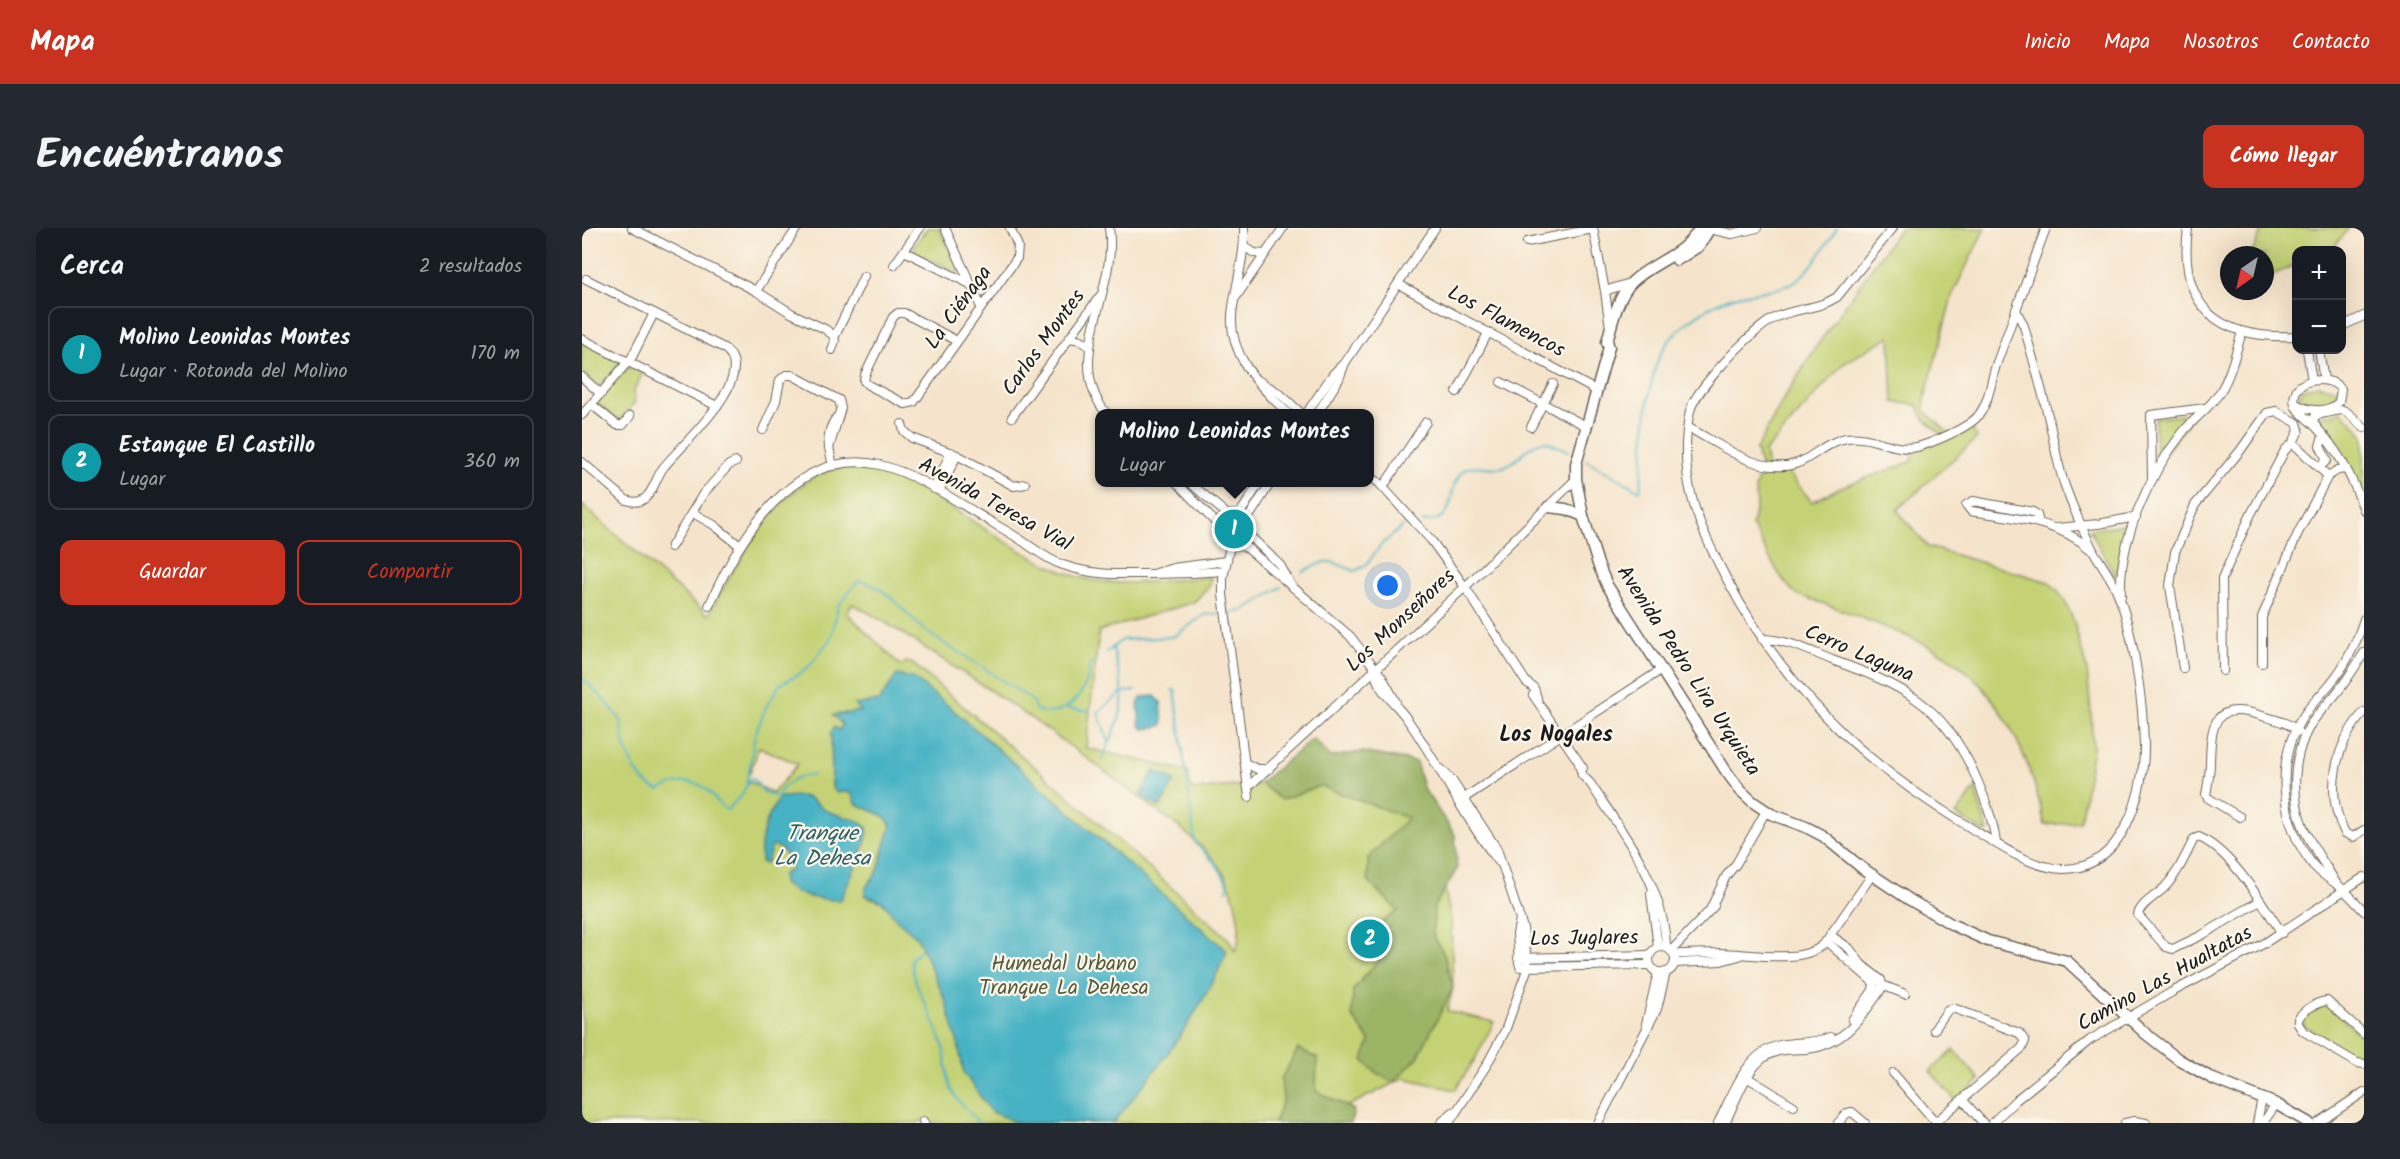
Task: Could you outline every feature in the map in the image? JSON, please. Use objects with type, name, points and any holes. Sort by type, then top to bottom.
[{"type":"main road","points":[[1631,283],[1682,250],[1706,228]]},
{"type":"main road","name":"Avenida Pedro Lira Urquieta","points":[[1609,347],[1614,343],[1625,303],[1633,288],[1699,246],[1706,228]]},
{"type":"main road","name":"Avenida Pedro Lira Urquieta","points":[[1631,283],[1621,300],[1610,331],[1607,342],[1609,347],[1576,464],[1576,479],[1583,516],[1604,579],[1733,782],[1746,796],[1766,811],[1823,836],[1872,875],[1930,912],[1976,936],[2013,949],[2058,957],[2067,961],[2127,1017],[2190,1067],[2229,1087],[2276,1104],[2309,1123]]},
{"type":"main road","points":[[1548,507],[1566,509],[1583,516]]},
{"type":"street","points":[[632,228],[645,231],[756,291],[791,313],[828,331],[834,338]]},
{"type":"street","points":[[894,265],[920,228]]},
{"type":"street","points":[[945,228],[981,307]]},
{"type":"street","name":"La Ciénaga","points":[[957,341],[902,312],[894,315],[864,379],[868,385],[905,404],[914,402],[1018,255],[1018,246],[1010,228]]},
{"type":"street","points":[[1104,409],[1096,398],[1090,380],[1088,360],[1111,253],[1109,228]]},
{"type":"street","points":[[1244,228],[1244,246],[1232,318],[1235,343],[1246,366],[1268,395],[1283,409]]},
{"type":"street","points":[[1234,299],[1283,228]]},
{"type":"street","points":[[1320,409],[1339,379],[1345,363],[1435,228]]},
{"type":"street","points":[[1527,242],[1593,228],[1610,331]]},
{"type":"street","points":[[1706,228],[1727,234],[1757,228]]},
{"type":"street","points":[[1724,228],[1741,233]]},
{"type":"street","points":[[1893,228],[1834,299],[1822,305],[1779,316],[1768,322],[1699,391],[1691,407],[1686,470],[1694,509],[1722,571],[1762,639],[1801,691],[1824,716],[1864,752],[1931,803],[1996,843],[2042,865],[2060,869],[2075,868],[2088,865],[2104,855],[2123,829],[2139,788],[2144,747],[2135,667],[2121,603],[2120,579],[2123,558],[2136,517],[2160,467],[2181,435],[2222,388],[2242,332]]},
{"type":"street","points":[[1689,428],[1753,462],[1775,466],[1796,463],[1828,444],[1847,438],[1870,438],[1903,448],[1921,446],[1968,424],[1982,411],[2046,228]]},
{"type":"street","points":[[2188,228],[2188,264],[2196,295],[2214,318],[2242,332],[2268,336],[2292,336]]},
{"type":"street","points":[[756,291],[793,230]]},
{"type":"street","points":[[1244,246],[1254,253],[1265,254]]},
{"type":"street","points":[[904,251],[970,284]]},
{"type":"street","points":[[832,350],[834,338],[864,276]]},
{"type":"street","points":[[582,462],[626,500],[641,501],[651,492],[662,469],[717,406],[732,382],[734,367],[732,356],[724,348],[586,279]]},
{"type":"street","points":[[1605,291],[1631,283]]},
{"type":"street","name":"Los Flamencos","points":[[1398,284],[1597,391]]},
{"type":"street","name":"Carlos Montes","points":[[1012,417],[1104,291]]},
{"type":"street","points":[[2016,310],[2025,326],[2062,478],[2094,553],[2108,575],[2121,603]]},
{"type":"street","points":[[582,415],[629,361],[654,314]]},
{"type":"street","points":[[2346,324],[2364,316]]},
{"type":"street","points":[[1457,392],[1488,333]]},
{"type":"street","points":[[1070,338],[1081,340],[1090,347]]},
{"type":"street","points":[[582,339],[717,406]]},
{"type":"street","points":[[2308,354],[2312,381]]},
{"type":"street","points":[[2320,354],[2324,380]]},
{"type":"street","points":[[1308,409],[1333,374],[1345,363]]},
{"type":"street","points":[[763,430],[776,401],[780,380],[788,374],[837,398],[841,406],[829,448],[833,466]]},
{"type":"street","points":[[582,377],[601,394]]},
{"type":"street","points":[[2364,428],[2354,416],[2337,384],[2324,380],[2312,381],[2303,383],[2297,389],[2294,396],[2298,409],[2316,427],[2346,470],[2364,510]]},
{"type":"street","points":[[1259,381],[1279,393],[1298,409]]},
{"type":"street","points":[[1501,382],[1587,426]]},
{"type":"street","points":[[1532,427],[1553,384]]},
{"type":"street","points":[[2296,404],[2307,410],[2331,408],[2339,402],[2342,391]]},
{"type":"street","points":[[591,404],[617,426],[623,425],[630,416]]},
{"type":"street","points":[[2152,483],[2151,415],[2205,408]]},
{"type":"street","points":[[2316,427],[2313,420],[2316,415],[2341,408],[2354,416]]},
{"type":"street","points":[[2183,668],[2170,576],[2175,552],[2192,510],[2269,411],[2278,411],[2297,423],[2299,430],[2293,443],[2285,450],[2250,516],[2222,579],[2223,671]]},
{"type":"street","points":[[1383,487],[1426,422]]},
{"type":"street","points":[[902,424],[904,431],[912,438],[954,454],[1014,486],[1025,484]]},
{"type":"street","points":[[2320,467],[2327,460],[2320,446],[2323,436]]},
{"type":"street","points":[[2293,443],[2328,476]]},
{"type":"street","points":[[937,490],[954,454]]},
{"type":"street","points":[[2152,460],[2160,467]]},
{"type":"street","points":[[671,547],[706,491],[729,465],[736,462]]},
{"type":"street","name":"Avenida Teresa Vial","points":[[709,606],[740,546],[762,517],[788,489],[810,475],[833,466],[853,463],[880,465],[937,490],[1057,563],[1086,572],[1107,575],[1153,574],[1173,568],[1225,566]]},
{"type":"street","points":[[2262,663],[2263,614],[2301,525],[2328,476],[2338,470],[2346,470]]},
{"type":"street","points":[[1374,479],[1426,534],[1465,587],[1526,682],[1534,688],[1536,699],[1579,764],[1588,773],[1590,783],[1638,857],[1662,910],[1672,968],[1662,972]]},
{"type":"street","name":"Los Monseñores","points":[[1245,763],[1249,792],[1269,769],[1465,587],[1576,479]]},
{"type":"street","points":[[1180,487],[1218,525],[1220,538],[1230,546],[1240,545],[1250,535]]},
{"type":"street","points":[[1194,487],[1228,515],[1239,515],[1247,520]]},
{"type":"street","points":[[1239,515],[1257,487]]},
{"type":"street","points":[[1268,487],[1247,520],[1250,535],[1280,565],[1290,584]]},
{"type":"street","points":[[2039,523],[2037,515],[2033,512],[1972,501],[1966,505],[1971,511],[2058,528],[2094,553]]},
{"type":"street","points":[[693,513],[714,525],[740,546]]},
{"type":"street","points":[[1218,525],[1228,515]]},
{"type":"street","points":[[2058,528],[2136,517]]},
{"type":"street","points":[[1240,545],[1290,584],[1350,636],[1389,688],[1397,705],[1441,769],[1451,779],[1461,800],[1495,844],[1514,894],[1524,932],[1524,965],[1516,1002],[1505,1031],[1479,1079],[1449,1123]]},
{"type":"street","points":[[1230,546],[1225,566],[1223,594],[1245,763],[1253,768],[1269,769]]},
{"type":"street","points":[[2364,619],[2358,638],[2340,670],[2308,709],[2296,729],[2289,749],[2285,772],[2288,812],[2294,831],[2306,855],[2322,874],[2341,888],[2364,911]]},
{"type":"street","name":"Cerro Laguna","points":[[1762,639],[1787,643],[1861,670],[1905,690],[1925,705],[1950,730],[1967,758],[1986,802],[1996,843]]},
{"type":"street","points":[[2341,888],[2308,836],[2298,810],[2295,775],[2302,743],[2313,721],[2339,690],[2364,653]]},
{"type":"street","points":[[1461,800],[1661,670]]},
{"type":"street","points":[[2240,817],[2206,795],[2212,736],[2216,720],[2225,712],[2245,712],[2296,729],[2302,743]]},
{"type":"street","points":[[2364,712],[2353,725],[2341,751],[2335,767],[2333,788],[2336,809],[2347,834],[2355,837],[2364,830]]},
{"type":"street","points":[[1662,972],[1650,960],[1669,952],[1710,910],[1726,876],[1736,864],[1766,811]]},
{"type":"street","points":[[2260,901],[2210,931],[2173,949],[2166,947],[2138,915],[2140,908],[2172,879],[2197,837],[2207,841],[2227,859],[2260,901],[2282,933]]},
{"type":"street","points":[[1669,952],[1721,961],[1740,956],[1806,954],[1818,949],[1828,938],[1872,875]]},
{"type":"street","name":"Camino Las Hualtatas","points":[[1992,1123],[2080,1047],[2127,1017],[2282,933],[2341,888],[2364,877]]},
{"type":"street","points":[[1725,1123],[1745,1077],[1760,1061],[1773,1053],[1815,1048],[1840,1038],[1858,1022],[1882,985],[1881,980],[1857,960],[1849,948],[1828,938]]},
{"type":"street","points":[[1718,1123],[1755,1058],[1772,1047],[1814,1042],[1839,1032],[1852,1020],[1873,990],[1873,981],[1828,938]]},
{"type":"street","name":"Los Juglares","points":[[1524,965],[1650,960]]},
{"type":"street","points":[[1598,1123],[1644,1034],[1662,972]]},
{"type":"street","points":[[1882,985],[1905,994]]},
{"type":"street","points":[[2364,1034],[2327,1001],[2304,1012],[2298,1019],[2298,1024],[2303,1030],[2357,1063],[2364,1064]]},
{"type":"street","points":[[1893,1073],[1935,1120],[1941,1119],[2022,1047],[2025,1039],[2019,1033],[1953,1008],[1948,1009],[1934,1030]]},
{"type":"street","points":[[1745,1077],[1794,1106]]},
{"type":"street","points":[[2318,1123],[2364,1092]]},
{"type":"street","points":[[2257,1123],[2262,1098]]},
{"type":"street","points":[[1963,1100],[1983,1123]]},
{"type":"street","points":[[2263,1123],[2276,1104]]},
{"type":"street","points":[[1441,1123],[1456,1110]]},
{"type":"street","points":[[1838,1123],[1847,1113],[1852,1112],[1865,1123]]},
{"type":"street","points":[[2125,1123],[2135,1121],[2146,1123]]},
{"type":"green space","points":[[927,228],[939,228],[959,270],[958,273],[915,252],[914,246]]},
{"type":"green space","points":[[1900,228],[1985,228],[1952,296],[1925,398],[1924,410],[1945,430],[1956,436],[1972,428],[1977,438],[1897,510],[1928,547],[2049,582],[2064,599],[2074,622],[2087,670],[2091,712],[2093,749],[2080,822],[2045,825],[2032,777],[2012,730],[1983,688],[1965,670],[1945,655],[1918,641],[1799,595],[1784,581],[1772,562],[1752,525],[1757,503],[1755,489],[1761,468],[1756,450],[1783,400],[1816,347]],"holes":[[[1890,336],[1893,402],[1918,405],[1925,420],[1943,438],[1913,451],[1913,461],[1841,487],[1812,502],[1785,469],[1769,472],[1765,452],[1843,364]]]},
{"type":"green space","points":[[2263,228],[2349,228],[2334,246],[2292,246],[2292,267],[2274,274],[2274,246],[2255,246]]},
{"type":"green space","points":[[582,343],[623,362],[598,387],[582,372]]},
{"type":"green space","points":[[629,367],[643,373],[633,392],[635,402],[619,421],[596,402]]},
{"type":"green space","points":[[2318,385],[2338,391],[2336,403],[2315,409],[2299,401],[2299,395],[2303,389]]},
{"type":"green space","points":[[2341,411],[2364,435],[2364,499],[2315,418]]},
{"type":"green space","points":[[2191,414],[2191,418],[2159,462],[2156,462],[2155,418]]},
{"type":"green space","name":"Humedal Urbano Tranque La Dehesa","points":[[847,467],[876,470],[904,480],[1028,555],[1075,576],[1125,583],[1211,577],[1210,585],[1194,602],[1099,631],[1086,748],[1187,771],[1192,790],[1372,774],[1436,845],[1451,919],[1453,988],[1447,1011],[1494,1022],[1475,1059],[1455,1090],[1404,1078],[1340,1110],[1337,1123],[931,1123],[929,1119],[916,1123],[582,1123],[582,505],[708,615],[755,536],[785,499],[820,474]],"holes":[[[852,604],[899,631],[1015,707],[1106,772],[1198,844],[1218,865],[1232,894],[1239,932],[1235,951],[1230,941],[1220,931],[1056,785],[913,664],[906,662],[901,666],[847,613]],[[759,747],[798,764],[773,793],[747,781]]]},
{"type":"green space","points":[[1234,519],[1242,522],[1245,530],[1242,538],[1234,541],[1226,538],[1223,530],[1226,522]]},
{"type":"green space","points":[[2129,523],[2121,550],[2117,579],[2090,530]]},
{"type":"green space","points":[[1313,739],[1331,757],[1362,752],[1416,762],[1423,788],[1455,835],[1457,869],[1434,907],[1433,935],[1444,954],[1453,988],[1418,1057],[1393,1083],[1375,1072],[1363,1060],[1370,1041],[1352,1016],[1353,990],[1388,949],[1382,922],[1398,911],[1368,881],[1368,858],[1408,818],[1320,786],[1281,800],[1260,783]]},
{"type":"green space","points":[[1975,789],[1988,832],[1984,832],[1956,815]]},
{"type":"green space","points":[[2324,1005],[2329,1006],[2364,1039],[2364,1060],[2359,1060],[2303,1025],[2304,1017]]},
{"type":"green space","points":[[1298,1049],[1317,1058],[1316,1091],[1354,1110],[1351,1123],[1274,1123],[1283,1100],[1281,1079]]},
{"type":"green space","points":[[1954,1050],[1980,1080],[1956,1101],[1930,1071]]},
{"type":"water","name":"Tranque La Dehesa","points":[[897,675],[913,678],[949,706],[1227,951],[1205,997],[1191,1019],[1161,1063],[1113,1123],[1018,1123],[991,1112],[964,1073],[946,1002],[917,937],[896,919],[883,902],[864,895],[867,885],[877,873],[891,825],[884,816],[856,804],[852,794],[837,793],[832,788],[831,733],[834,727],[840,730],[842,724],[833,715],[861,711],[854,705],[879,701]]},
{"type":"water","points":[[1155,696],[1161,702],[1163,724],[1144,729],[1140,726],[1138,704],[1142,697]]},
{"type":"water","points":[[1154,770],[1175,781],[1160,807],[1140,796]]},
{"type":"water","name":"Tranque La Dehesa","points":[[802,796],[827,811],[854,819],[867,828],[862,852],[841,900],[803,895],[783,884],[782,875],[791,869],[787,857],[780,848],[772,846],[766,864],[761,862],[762,835],[775,805],[780,797]]},
{"type":"waterway","points":[[1586,460],[1640,491],[1653,376],[1663,349],[1671,338],[1693,318],[1718,303],[1742,295],[1776,289],[1795,281],[1813,264],[1837,228]]},
{"type":"waterway","points":[[1422,522],[1443,516],[1450,504],[1457,479],[1467,468],[1493,468],[1509,465],[1532,446],[1545,441],[1569,451]]},
{"type":"waterway","points":[[1303,572],[1325,562],[1355,571],[1365,566],[1382,544],[1408,522]]},
{"type":"waterway","points":[[747,784],[755,734],[767,705],[780,684],[809,666],[831,638],[838,606],[858,581],[867,583],[885,593],[926,631],[1029,698],[1036,710],[1046,713],[1055,712],[1073,702],[1085,686],[1089,666],[1096,660]]},
{"type":"waterway","points":[[1232,612],[1242,611],[1281,587]]},
{"type":"waterway","points":[[1107,652],[1122,640],[1173,637],[1204,615],[1222,613]]},
{"type":"waterway","points":[[1102,759],[1116,726],[1122,699],[1113,648]]},
{"type":"waterway","points":[[582,678],[621,720],[631,762],[636,772],[651,786],[660,790],[677,783],[695,783],[706,789],[727,810],[742,795],[752,778],[764,792],[781,799]]},
{"type":"waterway","points":[[1172,690],[1175,690],[1195,843],[1216,864],[1229,886],[1226,890]]},
{"type":"waterway","points":[[1109,742],[1098,713],[1122,692],[1135,691]]},
{"type":"waterway","points":[[1065,708],[1090,711]]},
{"type":"waterway","points":[[776,797],[792,781],[801,776],[813,775]]},
{"type":"waterway","points":[[921,950],[911,959],[913,971],[939,1035],[950,1086],[958,1100],[979,1123]]},
{"type":"place","name":"Molino Leonidas Montes","points":[[1234,529]]},
{"type":"place","name":"Estanque El Castillo","points":[[1370,939]]},
{"type":"district","name":"Los Nogales","points":[[1556,735]]}]
